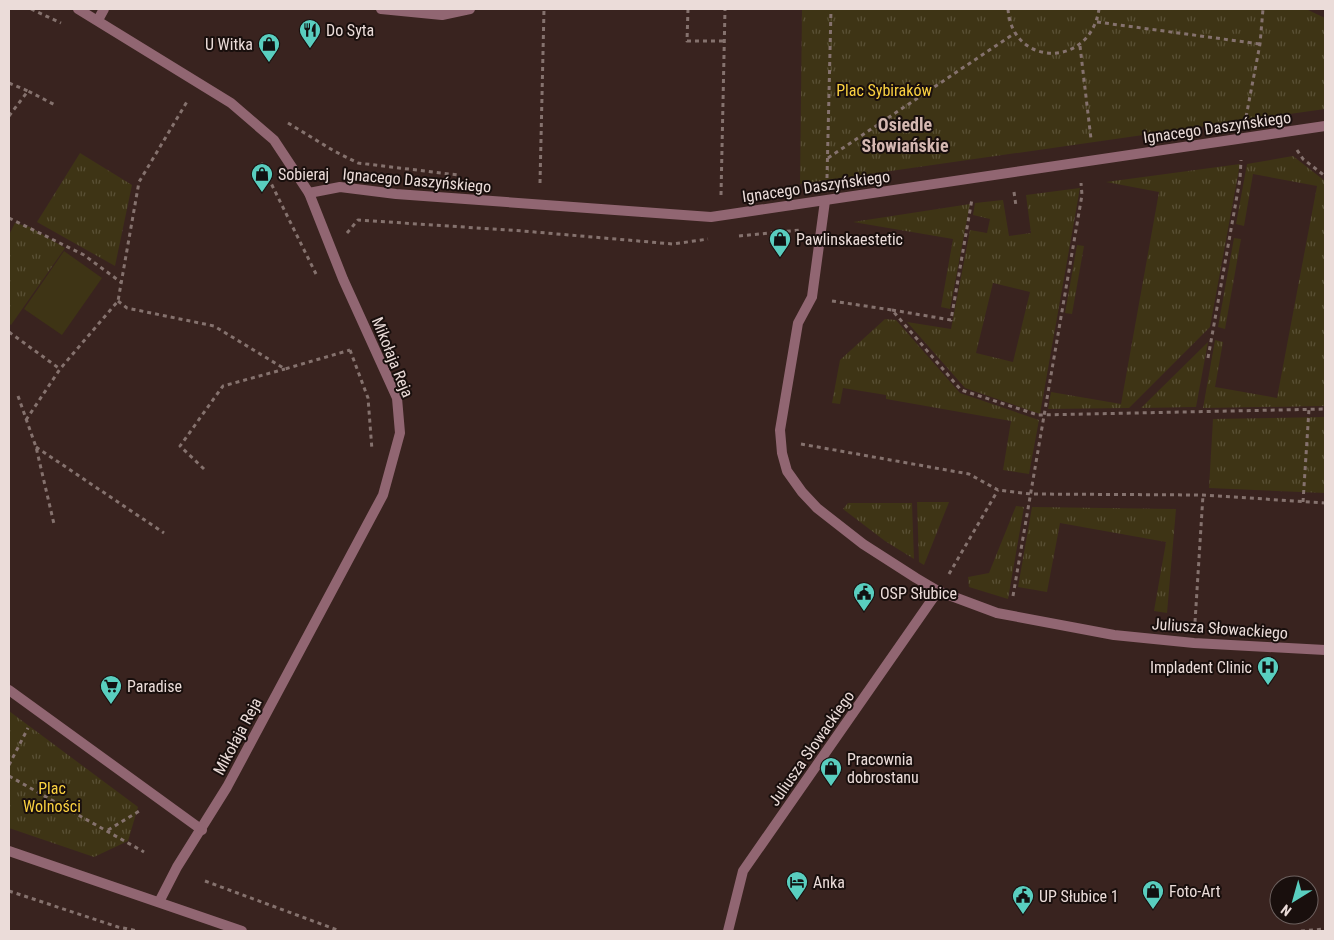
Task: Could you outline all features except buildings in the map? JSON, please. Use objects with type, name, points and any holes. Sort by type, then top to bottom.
[{"type":"street","name":"Mikołaja Reja","points":[[78,9],[231,103],[274,140],[309,193],[344,279],[397,398],[398,408],[400,433],[383,495],[227,787],[202,830],[177,867],[159,902]]},
{"type":"street","points":[[98,20],[104,9]]},
{"type":"street","points":[[381,9],[442,15],[470,9]]},
{"type":"street","name":"Ignacego Daszyńskiego","points":[[309,193],[340,187],[396,194],[711,216],[1325,126]]},
{"type":"street","name":"Juliusza Słowackiego","points":[[825,200],[823,228],[811,298],[798,325],[781,414],[780,440],[787,472],[802,492],[818,508],[863,544],[938,592],[971,605],[1010,616],[1114,635],[1194,643],[1325,650]]},
{"type":"street","name":"Juliusza Słowackiego","points":[[728,931],[743,871],[938,592]]},
{"type":"street","points":[[9,690],[202,830]]},
{"type":"street","points":[[9,851],[242,931]]},
{"type":"path","points":[[31,9],[62,23]]},
{"type":"path","points":[[540,183],[544,9]]},
{"type":"path","points":[[688,9],[687,41],[724,41]]},
{"type":"path","points":[[721,198],[725,9]]},
{"type":"path","points":[[825,200],[828,158],[831,9]]},
{"type":"path","points":[[1008,9],[1008,18],[1015,33],[1027,46],[1044,53],[1063,53],[1080,46],[1090,36],[1097,22],[1099,9]]},
{"type":"path","points":[[1208,358],[1240,179],[1242,138],[1260,44],[1263,9]]},
{"type":"path","points":[[1097,22],[1260,44]]},
{"type":"path","points":[[828,158],[1015,33]]},
{"type":"path","points":[[1080,46],[1092,144]]},
{"type":"path","points":[[9,83],[57,106]]},
{"type":"path","points":[[9,116],[28,92]]},
{"type":"path","points":[[181,94],[196,103]]},
{"type":"path","points":[[26,420],[60,369],[118,301],[139,182],[189,98]]},
{"type":"path","points":[[287,122],[334,151],[358,163],[466,176]]},
{"type":"path","points":[[1297,150],[1303,160],[1325,176]]},
{"type":"path","points":[[258,156],[319,280]]},
{"type":"path","points":[[1010,616],[1031,494],[1042,415],[1082,195],[1079,163]]},
{"type":"path","points":[[530,182],[549,184]]},
{"type":"path","points":[[1014,192],[1016,206]]},
{"type":"path","points":[[713,198],[730,197]]},
{"type":"path","points":[[811,298],[951,320],[973,205],[972,199]]},
{"type":"path","points":[[9,218],[84,255],[122,283]]},
{"type":"path","points":[[344,236],[358,220],[523,231],[673,244],[711,239]]},
{"type":"path","points":[[730,237],[823,228]]},
{"type":"path","points":[[118,301],[127,308],[214,326],[285,369]]},
{"type":"path","points":[[892,310],[961,390],[1042,415],[1325,409]]},
{"type":"path","points":[[9,332],[60,369]]},
{"type":"path","points":[[346,341],[368,398],[373,439],[371,456]]},
{"type":"path","points":[[204,469],[180,446],[224,386],[350,350]]},
{"type":"path","points":[[18,396],[36,447],[54,524]]},
{"type":"path","points":[[1303,502],[1309,409]]},
{"type":"path","points":[[780,440],[969,474],[998,490],[1031,494],[1203,495],[1325,503]]},
{"type":"path","points":[[36,447],[164,534]]},
{"type":"path","points":[[938,592],[998,490]]},
{"type":"path","points":[[1194,643],[1203,495]]},
{"type":"path","points":[[9,765],[38,710]]},
{"type":"path","points":[[9,776],[144,852]]},
{"type":"path","points":[[107,831],[136,814],[156,797]]},
{"type":"path","points":[[205,881],[340,931]]},
{"type":"path","points":[[9,891],[118,929],[138,931]]},
{"type":"path","points":[[1301,931],[1325,929]]},
{"type":"green space","name":"Plac Sybiraków","points":[[802,9],[1306,9],[1325,18],[1325,109],[800,184]]},
{"type":"green space","points":[[80,153],[132,185],[115,266],[37,222]]},
{"type":"green space","points":[[1293,156],[1325,181],[1325,406],[1203,408],[1215,340],[1223,342],[1215,387],[1277,398],[1317,186],[1253,174],[1244,226],[1236,224],[1247,164]]},
{"type":"green space","points":[[1240,164],[1210,327],[1129,408],[1048,409],[1051,392],[1121,404],[1159,192],[1106,182]]},
{"type":"green space","points":[[1080,188],[1040,414],[965,388],[907,322],[951,329],[970,230],[987,233],[990,219],[973,215],[975,203],[1003,200],[1009,236],[1031,233],[1026,195]],"holes":[[[993,283],[1030,292],[1013,362],[976,353]]]},
{"type":"green space","points":[[970,204],[950,309],[941,307],[953,239],[853,222]]},
{"type":"green space","points":[[15,223],[30,227],[65,248],[11,325],[9,323],[9,235]]},
{"type":"green space","points":[[1234,238],[1241,239],[1225,329],[1218,327]]},
{"type":"green space","points":[[1077,245],[1084,246],[1072,314],[1065,313]]},
{"type":"green space","points":[[64,251],[102,278],[62,335],[24,309]]},
{"type":"green space","points":[[885,319],[896,320],[960,393],[1039,420],[1029,474],[1003,470],[1011,421],[886,399],[886,395],[843,388],[840,404],[832,403],[840,360]]},
{"type":"green space","points":[[1208,342],[1196,407],[1141,408]]},
{"type":"green space","points":[[1325,417],[1325,493],[1209,488],[1213,419]]},
{"type":"green space","points":[[917,502],[949,502],[924,565],[919,562]]},
{"type":"green space","points":[[848,503],[912,503],[914,559],[885,541],[843,509]]},
{"type":"green space","points":[[1016,506],[1024,507],[1008,599],[969,587],[968,577],[989,573]]},
{"type":"green space","points":[[1032,507],[1176,509],[1167,613],[1154,611],[1166,542],[1060,523],[1047,592],[1018,587]]},
{"type":"green space","name":"Plac Wolności","points":[[9,711],[138,807],[128,841],[94,857],[9,828]]},
{"type":"place","name":"Do Syta","points":[[310,49]]},
{"type":"place","name":"U Witka","points":[[269,63]]},
{"type":"place","name":"Sobieraj","points":[[262,193]]},
{"type":"place","name":"Pawlinskaestetic","points":[[780,258]]},
{"type":"place","name":"OSP Słubice","points":[[864,612]]},
{"type":"place","name":"Impladent Clinic","points":[[1268,686]]},
{"type":"place","name":"Paradise","points":[[111,705]]},
{"type":"place","name":"Pracownia dobrostanu","points":[[831,787]]},
{"type":"place","name":"Anka","points":[[797,901]]},
{"type":"place","name":"Foto-Art","points":[[1153,910]]},
{"type":"place","name":"UP Słubice 1","points":[[1023,915]]},
{"type":"district","name":"Osiedle Słowiańskie","points":[[905,135]]}]
